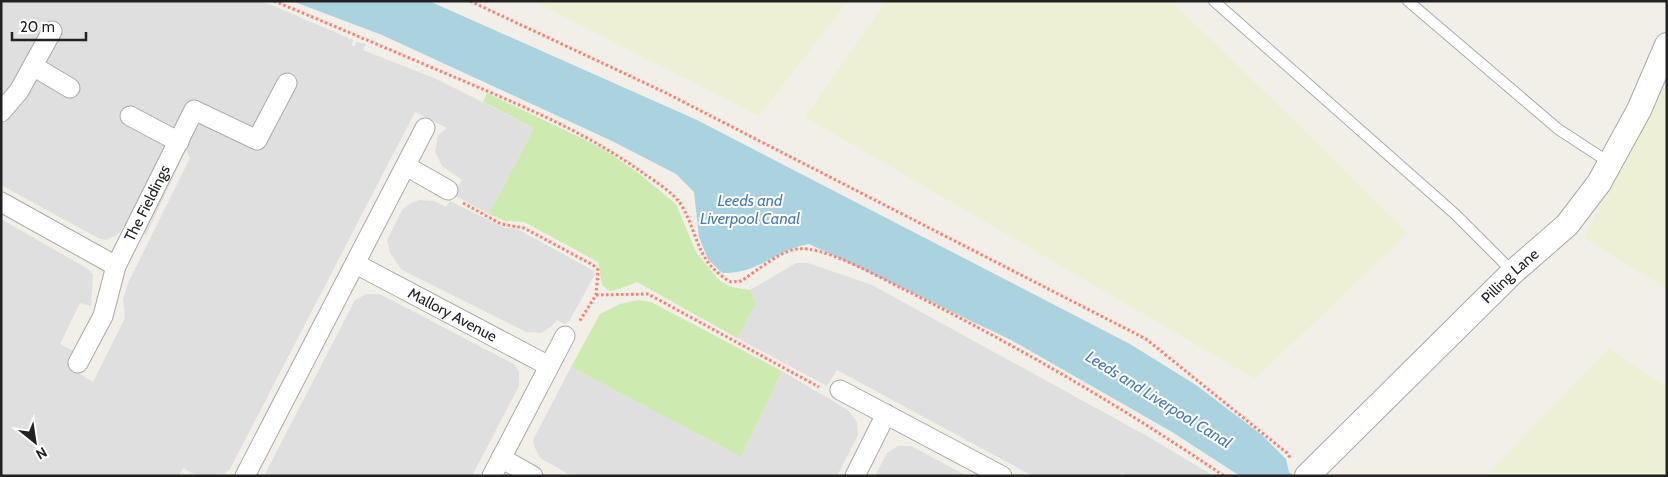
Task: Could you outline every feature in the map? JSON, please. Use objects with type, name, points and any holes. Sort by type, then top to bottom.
[{"type":"street","points":[[1,112],[20,91],[52,31]]},
{"type":"street","name":"Pilling Lane","points":[[1306,468],[1513,272],[1568,225],[1599,184],[1662,72],[1667,44]]},
{"type":"street","points":[[33,66],[70,88]]},
{"type":"street","name":"The Fieldings","points":[[78,363],[102,316],[116,266],[194,110],[257,140],[287,83]]},
{"type":"street","points":[[130,116],[179,142]]},
{"type":"street","points":[[245,476],[425,128]]},
{"type":"street","points":[[406,166],[454,196]]},
{"type":"street","points":[[1,202],[116,266]]},
{"type":"street","name":"Mallory Avenue","points":[[356,264],[549,366]]},
{"type":"street","points":[[492,476],[549,366],[572,330]]},
{"type":"street","points":[[832,390],[886,414],[1002,476]]},
{"type":"street","points":[[855,476],[886,414]]},
{"type":"street","points":[[501,458],[533,476]]},
{"type":"lane","points":[[1214,1],[1455,214],[1513,272]]},
{"type":"lane","points":[[1408,1],[1558,129],[1610,163]]},
{"type":"path","points":[[274,1],[512,102],[616,154],[683,207],[699,248],[710,266],[731,282],[741,281],[797,249],[817,250],[877,276],[992,334],[1093,391],[1224,476]]},
{"type":"path","points":[[470,1],[664,92],[1146,339],[1306,468]]},
{"type":"path","points":[[454,196],[501,224],[524,228],[593,265],[598,270],[596,295],[572,330]]},
{"type":"path","points":[[596,295],[648,294],[832,390]]},
{"type":"shaded area","points":[[1,1],[262,1],[353,40],[352,46],[355,46],[356,42],[366,44],[363,50],[434,78],[534,128],[489,214],[454,195],[462,180],[442,166],[435,152],[438,135],[447,128],[415,112],[230,469],[222,475],[197,476],[183,468],[179,476],[1,476],[1,219],[88,269],[93,274],[91,306],[80,303],[60,344],[75,352],[76,355],[69,367],[93,382],[125,318],[123,299],[129,281],[190,158],[186,150],[146,235],[123,226],[121,232],[115,236],[106,240],[100,239],[1,185]]},
{"type":"shaded area","points":[[419,200],[434,201],[446,207],[450,201],[505,228],[521,231],[596,272],[570,320],[565,324],[557,320],[552,326],[541,333],[526,332],[402,270],[390,253],[387,240],[402,210],[409,204]]},
{"type":"shaded area","points":[[796,263],[808,263],[872,285],[1147,436],[1214,476],[1127,476],[1122,473],[1121,476],[1033,476],[837,370],[827,386],[737,338],[756,304],[750,290]]},
{"type":"shaded area","points":[[366,294],[379,294],[393,301],[514,364],[519,372],[519,386],[472,476],[264,476],[355,300]]},
{"type":"shaded area","points":[[571,367],[741,457],[782,371],[848,410],[857,422],[858,435],[837,476],[572,476],[540,458],[533,440]]},
{"type":"shaded area","points":[[898,446],[911,446],[967,476],[875,476],[887,453]]},
{"type":"green space","points":[[533,1],[848,1],[759,116]]},
{"type":"green space","points":[[886,1],[1172,1],[1408,233],[1255,379],[805,117]]},
{"type":"green space","points":[[1667,87],[1667,289],[1584,238],[1654,94]]},
{"type":"green space","points":[[487,93],[602,148],[637,172],[676,204],[696,252],[719,280],[731,287],[750,290],[756,304],[737,338],[637,282],[609,291],[602,285],[598,262],[524,222],[505,221],[489,214],[534,128],[483,102]]},
{"type":"green space","points":[[638,300],[651,302],[782,371],[741,457],[571,367],[600,314],[620,304]]},
{"type":"green space","points":[[1609,348],[1667,388],[1667,476],[1485,476]]},
{"type":"water","name":"Leeds and Liverpool Canal","points":[[292,1],[429,1],[697,120],[1130,344],[1196,385],[1262,435],[1286,459],[1289,472],[1294,476],[1240,476],[1172,432],[1011,340],[809,244],[786,251],[746,270],[722,273],[708,259],[699,237],[694,192],[676,174],[612,141],[382,35]]}]
